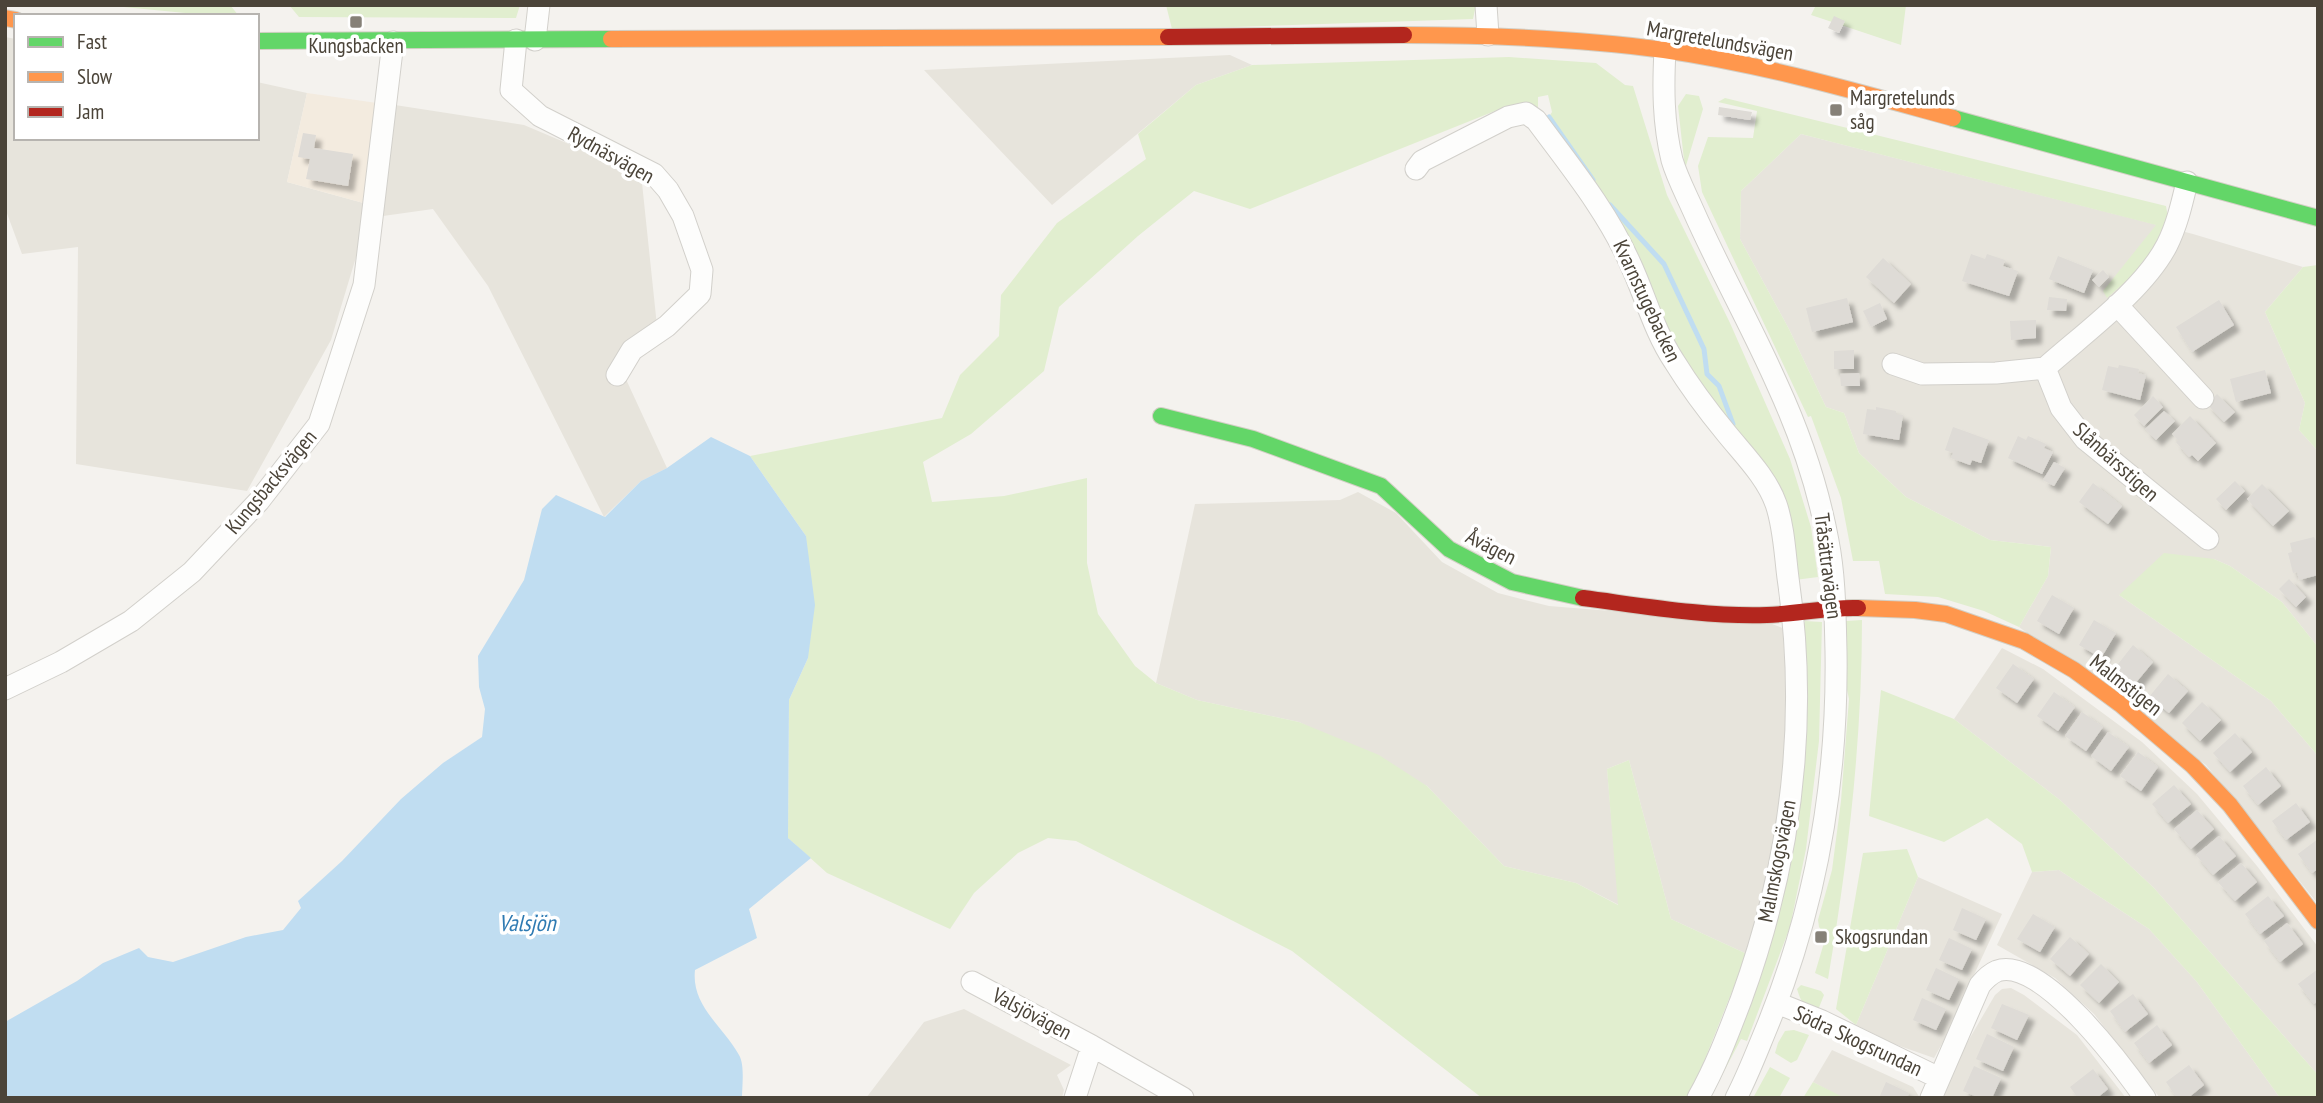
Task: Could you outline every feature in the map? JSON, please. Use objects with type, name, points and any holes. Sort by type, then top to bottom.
[{"type":"street","points":[[526,40],[539,5]]},
{"type":"street","points":[[1486,5],[1488,35]]},
{"type":"street","name":"Margretelundsvägen","points":[[259,41],[1488,35],[1562,38],[1665,50],[1758,67],[2318,218]]},
{"type":"street","name":"Rydnäsvägen","points":[[526,40],[511,90],[540,116],[654,174],[668,190],[683,216],[702,270],[700,294],[667,326],[632,350],[617,375]]},
{"type":"street","name":"Kungsbacksvägen","points":[[5,689],[61,662],[131,621],[192,572],[260,501],[319,424],[365,285],[393,42]]},
{"type":"street","name":"Tråsättravägen","points":[[1665,50],[1665,123],[1673,162],[1703,234],[1742,309],[1794,424],[1818,495],[1829,543],[1835,607],[1837,690],[1832,777],[1818,861],[1798,943],[1777,1003],[1736,1098]]},
{"type":"street","name":"Kvarnstugebacken","points":[[1416,169],[1422,161],[1508,117],[1526,113],[1536,120],[1591,194],[1613,229],[1672,358],[1700,401],[1756,469],[1772,494],[1778,509],[1793,612]]},
{"type":"street","points":[[1893,364],[1923,374],[1996,373],[2045,368],[2117,305],[2146,273],[2167,244],[2186,183]]},
{"type":"street","points":[[2117,305],[2203,398]]},
{"type":"street","name":"Slånbärsstigen","points":[[2045,368],[2061,408],[2085,439],[2208,539]]},
{"type":"street","name":"Åvägen","points":[[1161,416],[1253,439],[1381,486],[1449,549],[1512,582],[1573,597],[1697,612],[1768,615],[1835,607]]},
{"type":"street","name":"Malmstigen","points":[[1835,607],[1946,614],[2024,641],[2074,670],[2120,704],[2193,766],[2230,805],[2318,921]]},
{"type":"street","name":"Malmskogsvägen","points":[[1698,1098],[1716,1066],[1761,943],[1786,838],[1797,737],[1798,680],[1793,612]]},
{"type":"street","name":"Södra Skogsrundan","points":[[1777,1003],[1822,1021],[1935,1088],[1980,985],[1999,970],[2008,970],[2041,983],[2068,1006],[2109,1049],[2146,1098]]},
{"type":"street","name":"Valsjövägen","points":[[972,982],[1092,1045],[1183,1098]]},
{"type":"street","name":"Valsjövägen","points":[[1074,1098],[1092,1045]]},
{"type":"shaded area","points":[[5,37],[14,39],[14,140],[259,140],[259,82],[307,93],[287,182],[367,204],[363,234],[331,340],[247,491],[76,464],[78,247],[22,254],[5,208]]},
{"type":"shaded area","points":[[1230,55],[1252,65],[1196,85],[1052,205],[924,70]]},
{"type":"shaded area","points":[[307,93],[377,103],[367,204],[287,182]]},
{"type":"shaded area","points":[[395,105],[524,125],[609,161],[642,183],[657,326],[618,362],[667,468],[641,481],[604,517],[488,286],[433,209],[383,216]]},
{"type":"shaded area","points":[[1801,134],[2193,234],[2303,267],[2265,312],[2305,403],[2299,430],[2318,451],[2318,647],[2282,602],[2230,566],[2214,559],[2119,595],[2271,701],[2318,756],[2318,904],[2206,765],[2019,627],[2048,576],[2051,547],[1990,540],[1906,497],[1859,453],[1844,413],[1826,407],[1789,329],[1740,239],[1741,191]]},
{"type":"shaded area","points":[[1358,492],[1396,513],[1442,562],[1498,593],[1549,606],[1772,624],[1785,629],[1790,726],[1776,849],[1747,954],[1671,919],[1629,760],[1607,769],[1619,905],[1576,883],[1504,866],[1427,786],[1299,722],[1197,700],[1156,683],[1195,504],[1340,500]]},
{"type":"shaded area","points":[[2002,648],[2043,669],[2142,742],[2197,794],[2257,866],[2318,947],[2318,1075],[2154,888],[2060,800],[1954,719]]},
{"type":"shaded area","points":[[2059,870],[2149,929],[2197,982],[2280,1098],[2160,1098],[2094,1014],[2055,978],[1997,945],[2032,872]]},
{"type":"shaded area","points":[[1918,877],[2002,914],[1934,1058],[1894,1044],[1856,1025]]},
{"type":"shaded area","points":[[2011,988],[2077,1035],[2126,1098],[1940,1098],[1950,1072],[1995,995],[2002,989]]},
{"type":"shaded area","points":[[964,1009],[1071,1065],[1057,1075],[1064,1090],[1062,1098],[866,1098],[924,1022]]},
{"type":"shaded area","points":[[1832,1050],[1913,1087],[1920,1098],[1843,1098],[1813,1082]]},
{"type":"green space","points":[[103,5],[230,5],[237,14],[195,14]]},
{"type":"green space","points":[[289,5],[520,5],[516,18],[299,17]]},
{"type":"green space","points":[[1166,5],[1476,5],[1473,19],[1172,29]]},
{"type":"green space","points":[[1816,5],[1906,5],[1901,45],[1811,15]]},
{"type":"green space","points":[[1509,57],[1596,63],[1625,85],[1633,86],[1667,195],[1730,323],[1790,459],[1811,527],[1818,577],[1795,580],[1784,509],[1714,411],[1545,123],[1552,112],[1548,95],[1538,97],[1538,112],[1510,105],[1250,209],[1194,191],[1138,236],[1059,307],[1044,371],[971,434],[923,462],[932,502],[1004,496],[1087,478],[1087,563],[1098,614],[1135,666],[1156,683],[1197,700],[1299,722],[1379,755],[1427,786],[1504,866],[1576,883],[1618,905],[1607,769],[1629,760],[1671,919],[1747,954],[1687,1098],[1482,1098],[1292,951],[1076,841],[1048,838],[1018,853],[974,893],[950,929],[827,873],[788,838],[789,700],[808,658],[806,536],[750,456],[942,418],[960,375],[999,336],[1001,295],[1057,223],[1146,159],[1138,134],[1196,85],[1252,65]]},
{"type":"green space","points":[[1686,94],[1699,96],[1703,109],[1685,169],[1678,106]]},
{"type":"green space","points":[[1725,98],[2166,206],[2169,223],[2157,254],[2107,298],[2103,291],[2156,225],[1801,134],[1741,191],[1740,239],[1789,329],[1826,407],[1844,413],[1859,453],[1906,497],[1990,540],[2051,547],[2048,576],[2019,627],[1984,611],[1938,597],[1885,594],[1879,561],[1853,561],[1841,498],[1811,416],[1808,417],[1702,192],[1698,166],[1708,137],[1753,138],[1757,111],[1718,102]]},
{"type":"green space","points":[[2318,265],[2318,451],[2299,430],[2305,403],[2265,312],[2303,267]]},
{"type":"green space","points":[[2164,553],[2214,559],[2230,566],[2282,602],[2318,647],[2318,756],[2271,701],[2119,595]]},
{"type":"green space","points":[[1862,620],[1860,710],[1853,800],[1828,979],[1815,973],[1826,936],[1819,927],[1818,920],[1832,870],[1841,801],[1849,699],[1844,676],[1844,626],[1846,621]]},
{"type":"green space","points":[[1805,621],[1822,622],[1819,741],[1806,849],[1790,927],[1747,1041],[1741,1039],[1710,1098],[1702,1098],[1773,926]]},
{"type":"green space","points":[[1881,690],[1954,719],[2060,800],[2154,888],[2318,1075],[2318,1098],[2280,1098],[2197,982],[2149,929],[2059,870],[2032,872],[2022,844],[1987,818],[1944,842],[1869,816]]},
{"type":"green space","points":[[1907,849],[1918,877],[1856,1025],[1836,1009],[1863,853]]},
{"type":"green space","points":[[1801,985],[1821,991],[1824,995],[1816,1015],[1802,1001],[1797,989]]},
{"type":"green space","points":[[1794,1030],[1809,1035],[1797,1060],[1791,1063],[1775,1053],[1785,1031]]},
{"type":"green space","points":[[1770,1067],[1790,1078],[1779,1098],[1753,1098]]},
{"type":"green space","points":[[1813,1082],[1843,1097],[1803,1098]]},
{"type":"water","name":"Valsjön","points":[[711,437],[750,456],[806,536],[815,605],[808,658],[789,700],[788,838],[811,858],[749,909],[757,938],[695,970],[695,983],[703,1005],[741,1059],[742,1098],[5,1098],[5,1022],[103,963],[139,948],[148,957],[173,962],[246,937],[283,930],[301,908],[298,901],[342,861],[401,799],[443,763],[482,737],[485,709],[479,687],[478,656],[524,580],[542,509],[556,495],[605,517],[641,481],[667,468]]},
{"type":"building","points":[[1834,16],[1845,21],[1839,33],[1828,28]]},
{"type":"building","points":[[1719,107],[1752,112],[1750,120],[1718,115]]},
{"type":"building","points":[[303,133],[316,135],[314,148],[353,154],[348,186],[306,179],[310,159],[298,157]]},
{"type":"building","points":[[1971,254],[1985,259],[1987,254],[2005,260],[2003,266],[2018,271],[2009,296],[1962,281]]},
{"type":"building","points":[[2058,256],[2093,270],[2084,293],[2049,279]]},
{"type":"building","points":[[1883,258],[1911,284],[1894,303],[1866,277]]},
{"type":"building","points":[[2103,270],[2109,277],[2099,287],[2092,280]]},
{"type":"building","points":[[2049,297],[2067,299],[2066,311],[2047,310]]},
{"type":"building","points":[[1847,298],[1853,322],[1812,332],[1806,308]]},
{"type":"building","points":[[2219,300],[2234,325],[2192,352],[2176,327]]},
{"type":"building","points":[[1880,303],[1887,319],[1871,327],[1863,311]]},
{"type":"building","points":[[2036,320],[2036,338],[2011,340],[2010,321]]},
{"type":"building","points":[[1854,350],[1854,369],[1834,369],[1834,351]]},
{"type":"building","points":[[2119,365],[2139,369],[2138,373],[2146,375],[2140,400],[2102,390],[2108,366],[2118,368]]},
{"type":"building","points":[[2265,370],[2271,393],[2236,402],[2230,379]]},
{"type":"building","points":[[1859,373],[1860,386],[1841,386],[1840,374]]},
{"type":"building","points":[[2217,394],[2235,412],[2224,422],[2207,404]]},
{"type":"building","points":[[2153,396],[2163,407],[2144,426],[2134,415]]},
{"type":"building","points":[[1876,407],[1903,415],[1899,440],[1863,434],[1867,409],[1876,410]]},
{"type":"building","points":[[2164,411],[2175,421],[2156,440],[2145,429]]},
{"type":"building","points":[[2190,416],[2216,443],[2198,461],[2192,455],[2189,457],[2172,434]]},
{"type":"building","points":[[1953,427],[1989,440],[1981,463],[1972,460],[1970,465],[1951,458],[1953,453],[1945,450]]},
{"type":"building","points":[[2018,436],[2026,440],[2028,436],[2046,444],[2044,448],[2053,452],[2042,474],[2008,458]]},
{"type":"building","points":[[2054,462],[2065,468],[2054,486],[2043,480]]},
{"type":"building","points":[[2235,481],[2245,491],[2226,510],[2216,499]]},
{"type":"building","points":[[2093,483],[2122,506],[2108,524],[2079,502]]},
{"type":"building","points":[[2262,484],[2289,511],[2273,526],[2247,499]]},
{"type":"building","points":[[2314,537],[2318,545],[2318,575],[2299,580],[2297,572],[2293,573],[2288,553],[2292,552],[2290,543]]},
{"type":"building","points":[[2289,579],[2306,597],[2296,607],[2279,589]]},
{"type":"building","points":[[2052,595],[2074,608],[2059,634],[2037,621]]},
{"type":"building","points":[[2094,620],[2116,633],[2101,658],[2079,645]]},
{"type":"building","points":[[2133,645],[2153,662],[2134,685],[2115,668]]},
{"type":"building","points":[[2013,664],[2034,679],[2017,703],[1996,688]]},
{"type":"building","points":[[2168,674],[2188,691],[2169,713],[2149,697]]},
{"type":"building","points":[[2054,692],[2075,707],[2058,731],[2037,716]]},
{"type":"building","points":[[2202,702],[2221,720],[2200,741],[2182,723]]},
{"type":"building","points":[[2082,712],[2103,727],[2086,751],[2065,736]]},
{"type":"building","points":[[2108,732],[2129,747],[2111,771],[2091,756]]},
{"type":"building","points":[[2235,733],[2252,752],[2230,772],[2213,753]]},
{"type":"building","points":[[2138,752],[2158,767],[2141,791],[2120,776]]},
{"type":"building","points":[[2266,767],[2281,786],[2258,805],[2243,786]]},
{"type":"building","points":[[2174,785],[2191,804],[2168,823],[2152,804]]},
{"type":"building","points":[[2296,803],[2310,822],[2286,840],[2272,821]]},
{"type":"building","points":[[2197,810],[2214,829],[2191,849],[2174,829]]},
{"type":"building","points":[[2219,836],[2236,856],[2213,875],[2196,855]]},
{"type":"building","points":[[2318,839],[2318,869],[2312,873],[2298,854]]},
{"type":"building","points":[[2241,863],[2257,882],[2235,901],[2218,882]]},
{"type":"building","points":[[2268,896],[2284,916],[2260,934],[2245,914]]},
{"type":"building","points":[[1962,908],[1986,919],[1976,940],[1953,930]]},
{"type":"building","points":[[2033,914],[2055,927],[2040,952],[2017,939]]},
{"type":"building","points":[[2287,923],[2303,944],[2280,962],[2264,941]]},
{"type":"building","points":[[2070,937],[2089,954],[2070,976],[2050,959]]},
{"type":"building","points":[[1949,938],[1972,949],[1962,970],[1939,960]]},
{"type":"building","points":[[2101,964],[2119,982],[2099,1003],[2080,985]]},
{"type":"building","points":[[1936,968],[1959,979],[1949,1000],[1926,990]]},
{"type":"building","points":[[2318,969],[2318,1001],[2314,1004],[2298,984]]},
{"type":"building","points":[[2133,994],[2148,1014],[2125,1032],[2110,1011]]},
{"type":"building","points":[[1922,998],[1946,1009],[1936,1030],[1913,1020]]},
{"type":"building","points":[[2002,1004],[2029,1015],[2017,1040],[1991,1028]]},
{"type":"building","points":[[2157,1025],[2172,1045],[2149,1063],[2134,1043]]},
{"type":"building","points":[[1987,1034],[2014,1047],[2003,1071],[1976,1059]]},
{"type":"building","points":[[2189,1065],[2204,1085],[2188,1098],[2177,1098],[2166,1082]]},
{"type":"building","points":[[1974,1066],[2001,1078],[1992,1098],[1979,1098],[1963,1091]]},
{"type":"building","points":[[2093,1069],[2108,1089],[2097,1098],[2078,1098],[2070,1087]]},
{"type":"building","points":[[1886,1082],[1909,1093],[1907,1098],[1879,1098]]},
{"type":"waterway","points":[[1549,117],[1593,180]]},
{"type":"waterway","points":[[1610,205],[1664,264],[1704,349],[1707,374],[1719,386],[1733,424]]},
{"type":"traffic: fast","points":[[259,41],[611,39]]},
{"type":"traffic: fast","points":[[1953,118],[2318,218]]},
{"type":"traffic: fast","points":[[1161,416],[1253,439],[1381,486],[1449,549],[1512,582],[1583,598]]},
{"type":"traffic: slow","points":[[5,18],[14,20]]},
{"type":"traffic: slow","points":[[1404,35],[1534,38],[1664,50],[1773,71],[1953,118]]},
{"type":"traffic: slow","points":[[611,39],[1168,37]]},
{"type":"traffic: slow","points":[[1858,608],[1946,614],[2024,641],[2074,670],[2120,704],[2193,766],[2230,805],[2318,921]]},
{"type":"traffic: jam","points":[[1168,37],[1404,35]]},
{"type":"traffic: jam","points":[[1583,598],[1675,610],[1744,615],[1858,608]]},
{"type":"place","name":"Kungsbacken","points":[[356,22]]},
{"type":"place","name":"Margretelunds såg","points":[[1836,110]]},
{"type":"place","name":"Skogsrundan","points":[[1821,937]]}]
